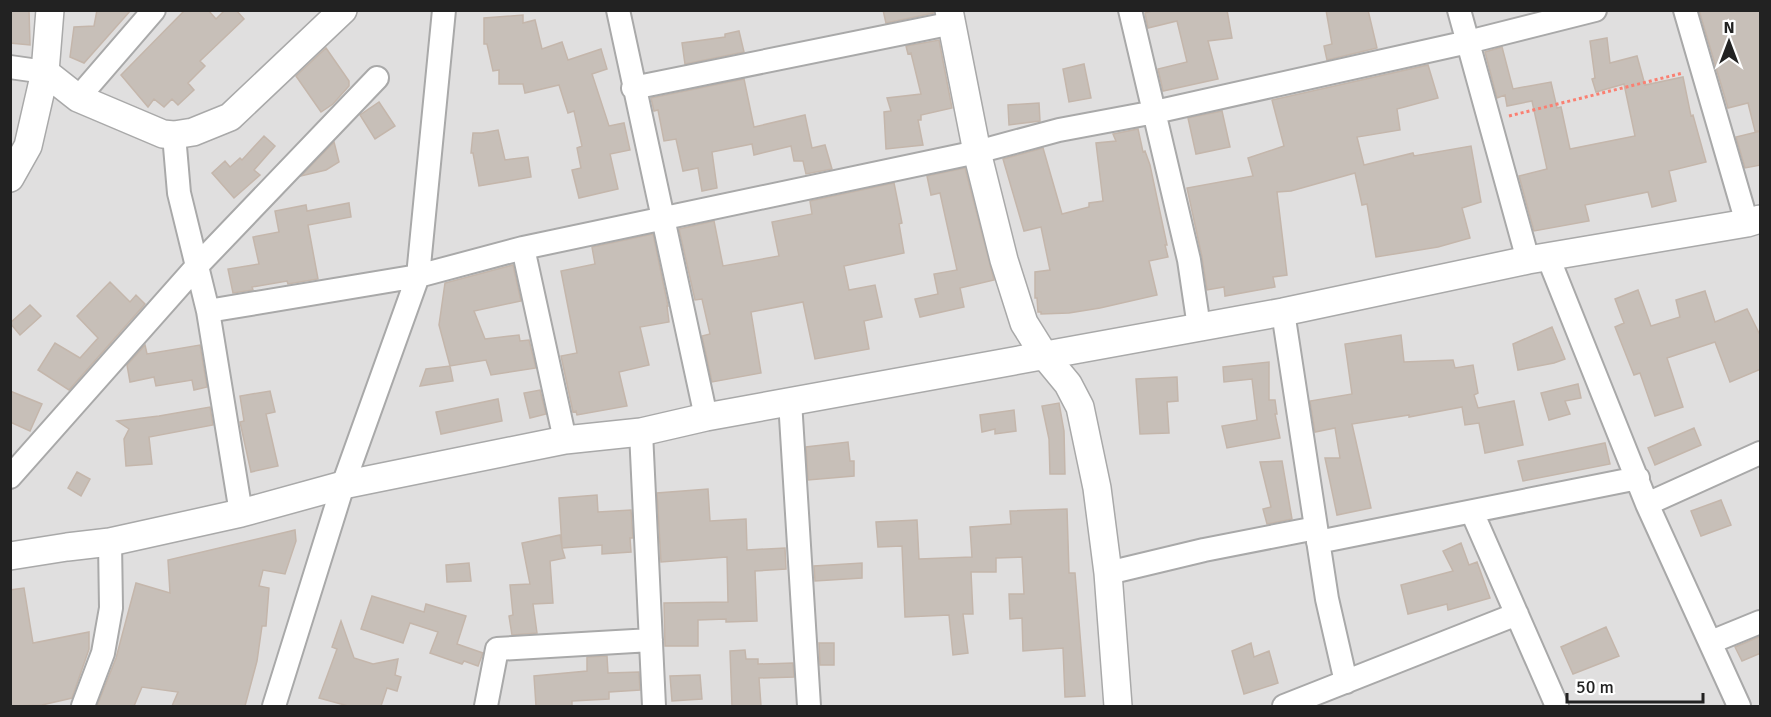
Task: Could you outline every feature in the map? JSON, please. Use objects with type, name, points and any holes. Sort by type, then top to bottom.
[{"type":"street","points":[[10,178],[28,146],[45,72],[50,10]]},
{"type":"street","points":[[78,98],[154,10]]},
{"type":"street","points":[[316,33],[335,10]]},
{"type":"street","points":[[10,67],[45,72],[78,98],[163,134],[194,132],[230,117],[316,33],[343,10]]},
{"type":"street","points":[[274,706],[343,485],[418,276],[444,10]]},
{"type":"street","points":[[618,10],[633,88],[706,417]]},
{"type":"street","points":[[1130,10],[1189,260],[1199,327]]},
{"type":"street","points":[[1459,10],[1490,121],[1538,258],[1739,706]]},
{"type":"street","points":[[208,311],[418,276],[523,248],[977,152],[1059,130],[1155,112],[1468,42],[1595,10]]},
{"type":"street","points":[[10,556],[110,542],[241,513],[343,485],[565,440],[641,432],[790,401],[1282,312],[1538,258],[1754,221],[1702,69],[1685,10]]},
{"type":"street","points":[[633,88],[951,17],[977,152],[1004,260],[1024,322],[1044,355],[1068,384],[1080,407],[1097,488],[1108,573],[1118,706]]},
{"type":"street","points":[[10,477],[197,266],[377,78]]},
{"type":"street","points":[[174,135],[179,193],[208,311],[241,513]]},
{"type":"street","points":[[523,248],[565,440]]},
{"type":"street","points":[[1282,312],[1327,599],[1346,682]]},
{"type":"street","points":[[790,401],[809,706]]},
{"type":"street","points":[[641,432],[654,706]]},
{"type":"street","points":[[1647,504],[1761,453]]},
{"type":"street","points":[[1108,573],[1160,560],[1472,512],[1638,478]]},
{"type":"street","points":[[1472,512],[1557,706]]},
{"type":"street","points":[[82,706],[103,653],[111,608],[110,542]]},
{"type":"street","points":[[1284,706],[1517,614]]},
{"type":"street","points":[[1711,642],[1761,622]]},
{"type":"street","points":[[486,706],[498,649],[651,640]]},
{"type":"path","points":[[1490,121],[1702,69]]},
{"type":"shaded area","points":[[11,11],[1760,11],[1760,706],[11,706]]},
{"type":"building","points":[[10,10],[29,10],[30,45],[10,43]]},
{"type":"building","points":[[97,10],[131,10],[84,63],[70,57],[74,27],[94,26]]},
{"type":"building","points":[[185,10],[208,10],[216,19],[225,10],[236,10],[244,19],[200,61],[205,66],[188,83],[194,90],[178,105],[172,99],[164,107],[154,99],[148,107],[121,75]]},
{"type":"building","points":[[883,10],[934,10],[934,13],[886,23]]},
{"type":"building","points":[[1155,10],[1227,10],[1232,38],[1208,41],[1218,79],[1163,91],[1158,69],[1187,62],[1177,21],[1148,28],[1145,13]]},
{"type":"building","points":[[1326,10],[1368,10],[1377,48],[1327,60],[1324,46],[1332,44]]},
{"type":"building","points":[[1699,10],[1761,10],[1761,131],[1755,131],[1748,103],[1728,108]]},
{"type":"building","points":[[523,15],[523,23],[535,20],[542,49],[562,42],[568,60],[601,49],[607,69],[592,74],[609,126],[624,123],[630,150],[610,154],[618,189],[579,198],[572,170],[581,168],[577,148],[582,146],[574,111],[568,113],[559,85],[525,93],[523,84],[499,84],[499,70],[493,71],[487,44],[484,44],[484,18]]},
{"type":"building","points":[[739,31],[744,52],[685,64],[682,43],[725,37],[725,34]]},
{"type":"building","points":[[1607,38],[1610,63],[1637,56],[1645,85],[1683,77],[1691,116],[1693,115],[1706,162],[1669,171],[1676,201],[1652,207],[1648,192],[1585,205],[1589,221],[1534,231],[1519,176],[1547,169],[1532,101],[1507,106],[1505,95],[1497,98],[1485,52],[1502,47],[1513,89],[1551,82],[1557,108],[1561,107],[1570,149],[1635,136],[1624,84],[1596,92],[1592,79],[1595,78],[1590,41]]},
{"type":"building","points":[[939,40],[952,108],[921,115],[921,120],[918,120],[923,145],[886,149],[884,112],[891,111],[887,98],[921,94],[911,53],[908,54],[906,46]]},
{"type":"building","points":[[326,48],[349,81],[349,86],[333,104],[321,112],[296,76]]},
{"type":"building","points":[[1084,64],[1091,98],[1069,102],[1063,69]]},
{"type":"building","points":[[1428,65],[1438,98],[1397,109],[1400,130],[1357,137],[1364,165],[1413,153],[1414,156],[1471,146],[1481,202],[1462,208],[1470,238],[1438,247],[1376,257],[1367,204],[1362,205],[1355,173],[1291,191],[1277,192],[1287,275],[1273,277],[1275,287],[1225,296],[1224,287],[1207,290],[1187,188],[1253,176],[1248,158],[1284,146],[1272,100]]},
{"type":"building","points":[[744,79],[754,127],[805,115],[812,148],[825,145],[832,169],[806,174],[803,161],[794,161],[791,146],[754,155],[752,144],[712,152],[717,188],[702,191],[698,168],[683,171],[676,139],[664,141],[658,110],[654,111],[651,98]]},
{"type":"building","points":[[379,102],[395,126],[375,139],[360,115]]},
{"type":"building","points":[[1039,103],[1040,121],[1009,125],[1008,105]]},
{"type":"building","points":[[1222,111],[1230,147],[1196,154],[1188,118]]},
{"type":"building","points":[[1138,129],[1143,152],[1145,151],[1150,165],[1167,245],[1165,245],[1168,257],[1149,261],[1157,295],[1100,308],[1069,313],[1041,314],[1038,312],[1037,298],[1035,298],[1035,272],[1050,270],[1041,227],[1024,231],[1003,159],[1043,148],[1062,214],[1089,207],[1089,203],[1103,201],[1096,143],[1116,141],[1113,134]]},
{"type":"building","points":[[498,130],[505,160],[528,157],[531,177],[479,186],[473,153],[471,153],[473,133]]},
{"type":"building","points":[[1761,131],[1761,165],[1745,168],[1736,137]]},
{"type":"building","points":[[264,136],[275,146],[254,170],[260,175],[234,198],[212,173],[225,161],[230,167],[240,158],[242,160]]},
{"type":"building","points":[[334,142],[339,162],[326,170],[301,176]]},
{"type":"building","points":[[965,168],[994,280],[960,288],[964,307],[920,317],[915,299],[938,294],[934,274],[957,270],[940,193],[931,195],[927,176]]},
{"type":"building","points":[[894,183],[902,223],[899,224],[904,253],[844,266],[849,290],[875,285],[882,317],[864,321],[869,349],[815,359],[803,302],[751,312],[761,373],[712,382],[702,336],[710,334],[702,299],[695,300],[679,229],[714,221],[723,266],[779,256],[772,222],[812,214],[810,201]]},
{"type":"building","points":[[349,203],[351,217],[308,225],[318,279],[288,284],[287,281],[233,293],[228,269],[259,264],[253,237],[279,232],[275,211],[306,205],[307,211]]},
{"type":"building","points":[[653,234],[668,306],[669,322],[640,327],[649,365],[619,372],[627,406],[577,415],[576,411],[573,412],[561,356],[577,353],[561,271],[595,264],[592,247]]},
{"type":"building","points":[[513,265],[521,301],[474,311],[485,339],[519,335],[520,341],[529,340],[536,368],[491,375],[486,360],[450,366],[439,325],[445,283]]},
{"type":"building","points":[[110,282],[130,302],[136,295],[145,304],[69,390],[38,370],[55,343],[80,358],[98,338],[77,316]]},
{"type":"building","points":[[1638,290],[1651,326],[1680,317],[1676,300],[1705,291],[1715,322],[1747,309],[1761,337],[1761,369],[1730,382],[1715,342],[1667,358],[1683,407],[1655,416],[1640,373],[1634,375],[1615,327],[1624,323],[1615,299]]},
{"type":"building","points":[[30,305],[41,316],[20,335],[10,323]]},
{"type":"building","points":[[1552,327],[1565,359],[1518,370],[1513,344]]},
{"type":"building","points":[[1401,335],[1404,362],[1453,360],[1455,368],[1473,365],[1478,393],[1474,395],[1478,408],[1514,401],[1523,445],[1485,453],[1479,423],[1465,425],[1462,407],[1352,424],[1371,508],[1337,515],[1325,458],[1340,458],[1335,428],[1315,432],[1310,401],[1352,394],[1345,344]]},
{"type":"building","points":[[145,345],[147,354],[200,345],[207,387],[194,390],[192,380],[156,386],[154,377],[130,382],[127,365]]},
{"type":"building","points":[[1269,362],[1269,400],[1275,400],[1277,414],[1275,414],[1280,438],[1227,448],[1222,426],[1257,420],[1252,379],[1224,382],[1223,367]]},
{"type":"building","points":[[450,366],[453,381],[420,386],[426,369]]},
{"type":"building","points":[[1177,377],[1178,401],[1167,402],[1169,433],[1140,434],[1136,379]]},
{"type":"building","points":[[1578,384],[1581,398],[1565,401],[1570,414],[1549,420],[1541,393]]},
{"type":"building","points":[[540,390],[546,414],[530,418],[524,393]]},
{"type":"building","points":[[10,391],[42,404],[30,431],[10,422]]},
{"type":"building","points":[[270,391],[275,412],[266,414],[278,466],[251,472],[240,422],[244,421],[240,396]]},
{"type":"building","points":[[498,399],[502,421],[441,434],[436,412]]},
{"type":"building","points":[[1059,403],[1064,431],[1065,474],[1050,474],[1049,439],[1042,406]]},
{"type":"building","points":[[210,407],[213,425],[149,437],[152,464],[126,466],[124,439],[129,429],[117,421]]},
{"type":"building","points":[[1014,410],[1016,431],[995,434],[995,429],[982,432],[980,415]]},
{"type":"building","points":[[1694,428],[1701,445],[1655,465],[1648,448]]},
{"type":"building","points":[[848,442],[850,461],[854,461],[854,476],[808,480],[806,447]]},
{"type":"building","points":[[1605,443],[1610,464],[1523,481],[1518,461]]},
{"type":"building","points":[[1282,461],[1292,519],[1267,524],[1263,509],[1271,507],[1260,462]]},
{"type":"building","points":[[77,472],[90,479],[81,496],[68,488]]},
{"type":"building","points":[[708,489],[710,521],[746,519],[747,550],[785,548],[786,569],[755,571],[757,621],[698,620],[698,646],[665,646],[664,603],[728,602],[727,557],[661,562],[657,493]]},
{"type":"building","points":[[597,495],[598,512],[631,510],[633,538],[630,538],[631,552],[602,554],[602,545],[562,548],[565,558],[550,561],[553,603],[533,604],[537,633],[512,635],[509,616],[513,615],[510,585],[530,584],[522,543],[560,535],[562,547],[559,498]]},
{"type":"building","points":[[1721,500],[1731,525],[1701,536],[1691,511]]},
{"type":"building","points":[[1067,509],[1069,573],[1075,573],[1085,696],[1065,697],[1063,648],[1023,651],[1022,618],[1010,619],[1009,594],[1024,594],[1022,557],[996,558],[996,572],[971,572],[973,614],[963,614],[968,653],[953,655],[949,615],[905,617],[902,546],[878,547],[876,522],[917,520],[919,559],[972,557],[970,527],[1011,524],[1010,511]]},
{"type":"building","points":[[295,530],[296,541],[285,574],[263,570],[259,586],[269,588],[266,626],[262,626],[257,661],[245,706],[172,706],[178,692],[142,687],[134,706],[97,706],[116,658],[136,583],[170,593],[168,560]]},
{"type":"building","points":[[1461,543],[1469,565],[1477,562],[1490,598],[1448,610],[1447,604],[1408,614],[1401,585],[1453,571],[1443,551]]},
{"type":"building","points":[[469,563],[471,581],[447,582],[446,565]]},
{"type":"building","points":[[862,563],[862,578],[815,581],[814,566]]},
{"type":"building","points":[[24,588],[33,643],[89,632],[89,649],[72,698],[42,705],[10,706],[10,590]]},
{"type":"building","points":[[372,596],[424,612],[426,604],[466,616],[457,644],[483,653],[478,666],[464,661],[462,664],[430,653],[438,632],[410,623],[403,643],[361,629]]},
{"type":"building","points":[[341,621],[354,658],[373,664],[398,659],[395,675],[401,677],[397,691],[387,688],[381,706],[348,706],[319,698],[337,649],[332,647]]},
{"type":"building","points":[[1606,627],[1619,656],[1573,674],[1561,647]]},
{"type":"building","points":[[1761,636],[1761,653],[1742,661],[1735,647]]},
{"type":"building","points":[[819,643],[834,643],[834,665],[820,665]]},
{"type":"building","points":[[1251,643],[1254,657],[1269,651],[1278,683],[1244,694],[1232,651]]},
{"type":"building","points":[[745,650],[746,659],[758,659],[758,664],[793,663],[794,677],[759,678],[761,706],[732,706],[730,651]]},
{"type":"building","points":[[607,656],[608,673],[639,672],[640,690],[609,692],[609,699],[572,701],[572,706],[536,706],[534,676],[587,671],[587,657]]},
{"type":"building","points":[[700,675],[702,699],[672,701],[670,676]]}]
